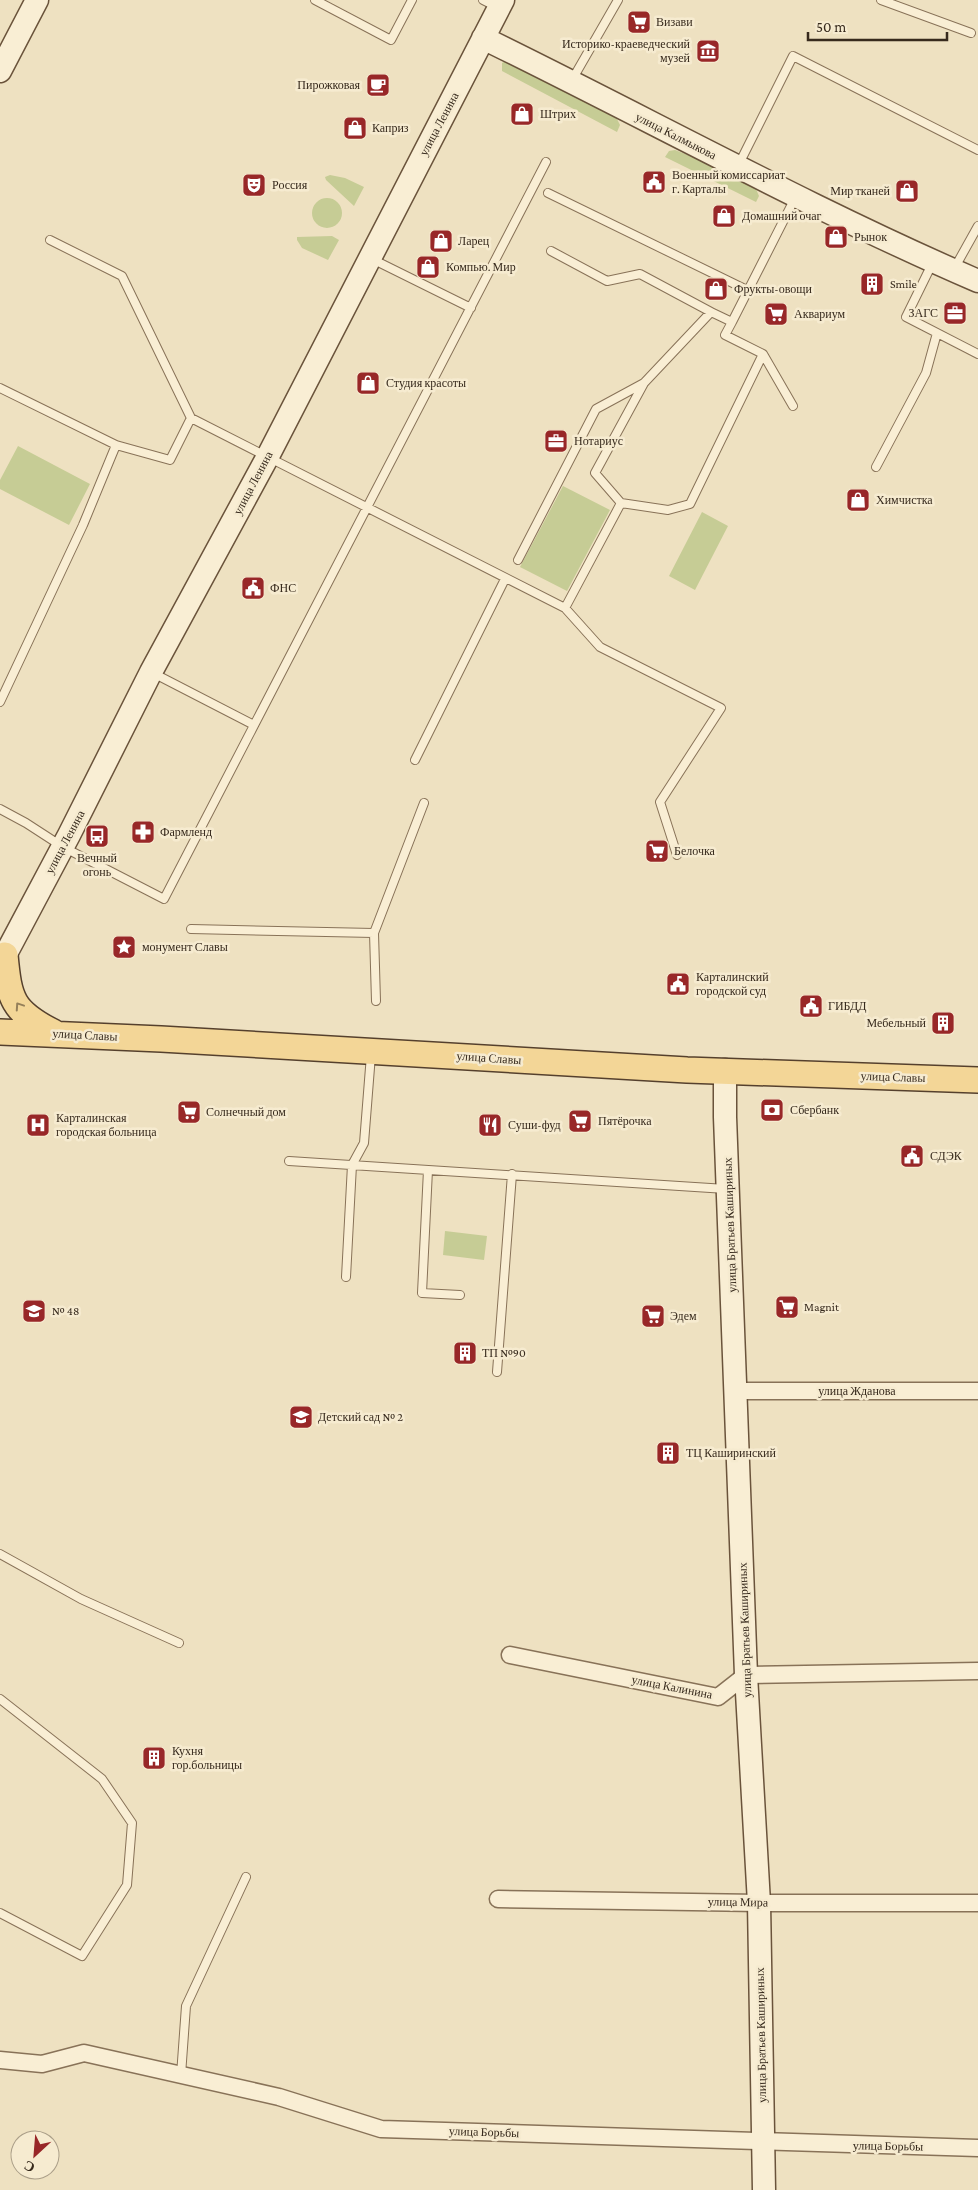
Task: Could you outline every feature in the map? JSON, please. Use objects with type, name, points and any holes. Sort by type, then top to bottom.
[{"type":"main road","points":[[3,960],[8,988],[19,1009],[32,1021],[58,1034]]},
{"type":"main road","name":"улица Славы","points":[[0,1032],[371,1050],[687,1070],[978,1080]]},
{"type":"street","points":[[0,71],[36,0]]},
{"type":"street","name":"улица Ленина","points":[[3,960],[63,847],[151,672],[267,458],[370,258],[483,38],[495,3]]},
{"type":"street","name":"улица Калмыкова","points":[[483,38],[571,81],[737,168],[978,281]]},
{"type":"street","name":"улица Братьев Кашириных","points":[[725,1070],[724,1117],[729,1189],[746,1675],[758,1903],[764,2190]]},
{"type":"street","name":"улица Жданова","points":[[736,1390],[978,1391]]},
{"type":"street","name":"улица Калинина","points":[[510,1655],[718,1697],[746,1675]]},
{"type":"street","points":[[746,1675],[978,1671]]},
{"type":"street","name":"улица Мира","points":[[498,1899],[758,1903],[978,1903]]},
{"type":"street","name":"улица Борьбы","points":[[0,2060],[42,2064],[84,2053],[279,2097],[381,2128],[978,2148]]},
{"type":"lane","points":[[315,0],[391,40],[412,0]]},
{"type":"lane","points":[[571,81],[618,0]]},
{"type":"lane","points":[[881,0],[971,33]]},
{"type":"lane","points":[[737,168],[793,56],[978,150]]},
{"type":"lane","points":[[0,809],[63,847],[164,899],[546,162]]},
{"type":"lane","points":[[548,193],[747,290]]},
{"type":"lane","points":[[794,406],[763,354],[725,335],[796,196]]},
{"type":"lane","points":[[978,226],[943,266],[906,317],[978,354]]},
{"type":"lane","points":[[50,240],[122,276],[191,418],[565,608],[600,647],[721,708],[660,802],[677,855]]},
{"type":"lane","points":[[551,251],[608,281],[640,274],[732,322]]},
{"type":"lane","points":[[370,258],[471,308]]},
{"type":"lane","points":[[711,312],[644,383],[596,473],[621,503],[668,510],[690,504],[763,354]]},
{"type":"lane","points":[[876,467],[926,373],[937,333]]},
{"type":"lane","points":[[518,560],[596,409],[644,383]]},
{"type":"lane","points":[[0,388],[116,445],[170,460],[191,418]]},
{"type":"lane","points":[[0,702],[83,525],[116,445]]},
{"type":"lane","points":[[565,608],[621,503]]},
{"type":"lane","points":[[415,760],[505,579]]},
{"type":"lane","points":[[151,672],[254,725]]},
{"type":"lane","points":[[376,1001],[374,933],[424,804]]},
{"type":"lane","points":[[191,929],[374,933]]},
{"type":"lane","points":[[346,1277],[352,1165],[364,1143],[371,1050]]},
{"type":"lane","points":[[289,1161],[729,1189]]},
{"type":"lane","points":[[428,1170],[422,1293],[460,1295]]},
{"type":"lane","points":[[497,1372],[512,1174]]},
{"type":"lane","points":[[0,1554],[82,1599],[179,1643]]},
{"type":"lane","points":[[0,1699],[102,1779],[132,1823],[127,1885],[82,1956],[0,1913]]},
{"type":"lane","points":[[181,2075],[186,2006],[246,1877]]},
{"type":"green space","points":[[507,60],[616,117],[620,125],[617,132],[502,71],[502,63]]},
{"type":"green space","points":[[675,150],[693,157],[756,189],[759,196],[756,202],[665,157],[669,151]]},
{"type":"green space","points":[[330,175],[345,178],[364,187],[354,206],[326,180],[325,177]]},
{"type":"green space","points":[[327,198],[333,199],[341,207],[341,219],[333,227],[327,228],[321,227],[313,219],[312,213],[313,207],[321,199]]},
{"type":"green space","points":[[332,236],[339,240],[328,260],[302,248],[297,240],[297,237]]},
{"type":"green space","points":[[18,446],[90,484],[69,525],[0,489],[0,480]]},
{"type":"green space","points":[[563,486],[610,510],[567,591],[520,567]]},
{"type":"green space","points":[[702,512],[728,526],[695,590],[669,576]]},
{"type":"green space","points":[[445,1231],[487,1236],[484,1260],[443,1255]]},
{"type":"place","name":"Визави","points":[[639,22]]},
{"type":"place","name":"Историко-краеведческий музей","points":[[708,51]]},
{"type":"place","name":"Пирожковая","points":[[378,85]]},
{"type":"place","name":"Штрих","points":[[522,114]]},
{"type":"place","name":"Каприз","points":[[355,128]]},
{"type":"place","name":"Военный комиссариат г. Карталы","points":[[654,182]]},
{"type":"place","name":"Россия","points":[[254,185]]},
{"type":"place","name":"Мир тканей","points":[[907,191]]},
{"type":"place","name":"Домашний очаг","points":[[724,216]]},
{"type":"place","name":"Рынок","points":[[836,237]]},
{"type":"place","name":"Ларец","points":[[441,241]]},
{"type":"place","name":"Компью. Мир","points":[[428,267]]},
{"type":"place","name":"Smile","points":[[872,284]]},
{"type":"place","name":"Фрукты-овощи","points":[[716,289]]},
{"type":"place","name":"ЗАГС","points":[[955,313]]},
{"type":"place","name":"Аквариум","points":[[776,314]]},
{"type":"place","name":"Студия красоты","points":[[368,383]]},
{"type":"place","name":"Нотариус","points":[[556,441]]},
{"type":"place","name":"Химчистка","points":[[858,500]]},
{"type":"place","name":"ФНС","points":[[253,588]]},
{"type":"place","name":"Фармленд","points":[[143,832]]},
{"type":"place","name":"Вечный огонь","points":[[97,836]]},
{"type":"place","name":"Белочка","points":[[657,851]]},
{"type":"place","name":"монумент Славы","points":[[124,947]]},
{"type":"place","name":"Карталинский городской суд","points":[[678,984]]},
{"type":"place","name":"ГИБДД","points":[[811,1006]]},
{"type":"place","name":"Мебельный","points":[[943,1023]]},
{"type":"place","name":"Сбербанк","points":[[772,1110]]},
{"type":"place","name":"Солнечный дом","points":[[189,1112]]},
{"type":"place","name":"Пятёрочка","points":[[580,1121]]},
{"type":"place","name":"Карталинская городская больница","points":[[38,1125]]},
{"type":"place","name":"Суши-фуд","points":[[490,1125]]},
{"type":"place","name":"СДЭК","points":[[912,1156]]},
{"type":"place","name":"Magnit","points":[[787,1307]]},
{"type":"place","name":"№ 48","points":[[34,1311]]},
{"type":"place","name":"Эдем","points":[[653,1316]]},
{"type":"place","name":"ТП №90","points":[[465,1353]]},
{"type":"place","name":"Детский сад № 2","points":[[301,1417]]},
{"type":"place","name":"ТЦ Каширинский","points":[[668,1453]]},
{"type":"place","name":"Кухня гор.больницы","points":[[154,1758]]}]
